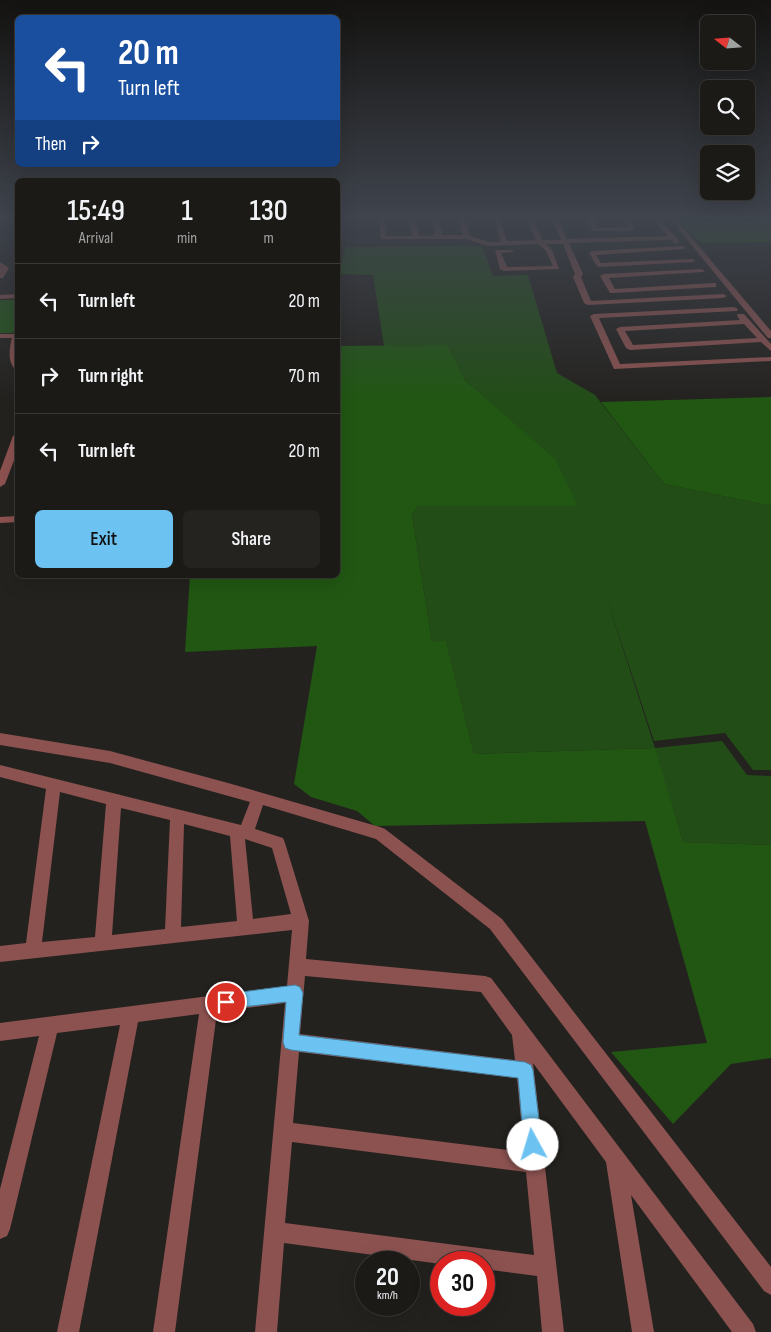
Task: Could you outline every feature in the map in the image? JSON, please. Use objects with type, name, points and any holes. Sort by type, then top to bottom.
[{"type":"street","points":[[577,278],[588,303],[722,296]]},
{"type":"street","points":[[605,278],[613,291],[713,285]]},
{"type":"street","points":[[707,278],[771,349]]},
{"type":"street","points":[[722,278],[771,336]]},
{"type":"street","points":[[0,296],[15,296]]},
{"type":"street","points":[[734,309],[594,316],[617,367],[771,359]]},
{"type":"street","points":[[746,322],[620,329],[630,348],[762,340]]},
{"type":"street","points":[[0,336],[15,335]]},
{"type":"street","points":[[0,484],[15,444]]},
{"type":"street","points":[[0,520],[15,519]]},
{"type":"street","points":[[0,738],[110,757],[380,834],[496,924],[771,1284]]},
{"type":"street","points":[[0,771],[242,832],[278,843],[301,920],[266,1332]]},
{"type":"street","points":[[33,950],[54,784]]},
{"type":"street","points":[[246,927],[242,832],[258,798]]},
{"type":"street","points":[[103,944],[114,800]]},
{"type":"street","points":[[173,935],[177,816]]},
{"type":"street","points":[[0,954],[103,944],[301,920]]},
{"type":"street","points":[[297,967],[485,984],[738,1327]]},
{"type":"street","points":[[0,1032],[295,993]]},
{"type":"street","points":[[164,1332],[209,1004]]},
{"type":"street","points":[[68,1332],[131,1014]]},
{"type":"street","points":[[0,1228],[50,1025]]},
{"type":"street","points":[[521,1032],[553,1332]]},
{"type":"street","points":[[291,1042],[525,1070]]},
{"type":"street","points":[[283,1130],[535,1163]]},
{"type":"street","points":[[614,1157],[643,1332]]},
{"type":"street","points":[[274,1232],[546,1267]]},
{"type":"green space","points":[[373,278],[529,278],[557,373],[595,395],[664,484],[771,506],[771,770],[753,770],[725,733],[654,741],[605,593],[655,748],[722,741],[747,775],[771,776],[771,845],[683,842],[654,748],[474,754],[446,642],[432,642],[412,515],[418,506],[577,506],[554,459],[465,380],[448,345],[384,346]]},
{"type":"green space","points":[[0,300],[15,300],[15,329],[13,333],[0,333]]},
{"type":"green space","points":[[448,345],[465,380],[555,459],[578,506],[418,506],[412,515],[432,642],[446,641],[474,754],[655,748],[683,842],[771,845],[771,1058],[731,1064],[673,1124],[611,1052],[707,1043],[645,821],[375,826],[357,811],[311,797],[294,784],[317,646],[185,652],[190,578],[340,578],[340,346]]},
{"type":"green space","points":[[771,397],[771,506],[664,484],[601,402]]},
{"type":"route","points":[[226,1002],[295,993],[291,1042],[525,1070],[533,1145]]}]
